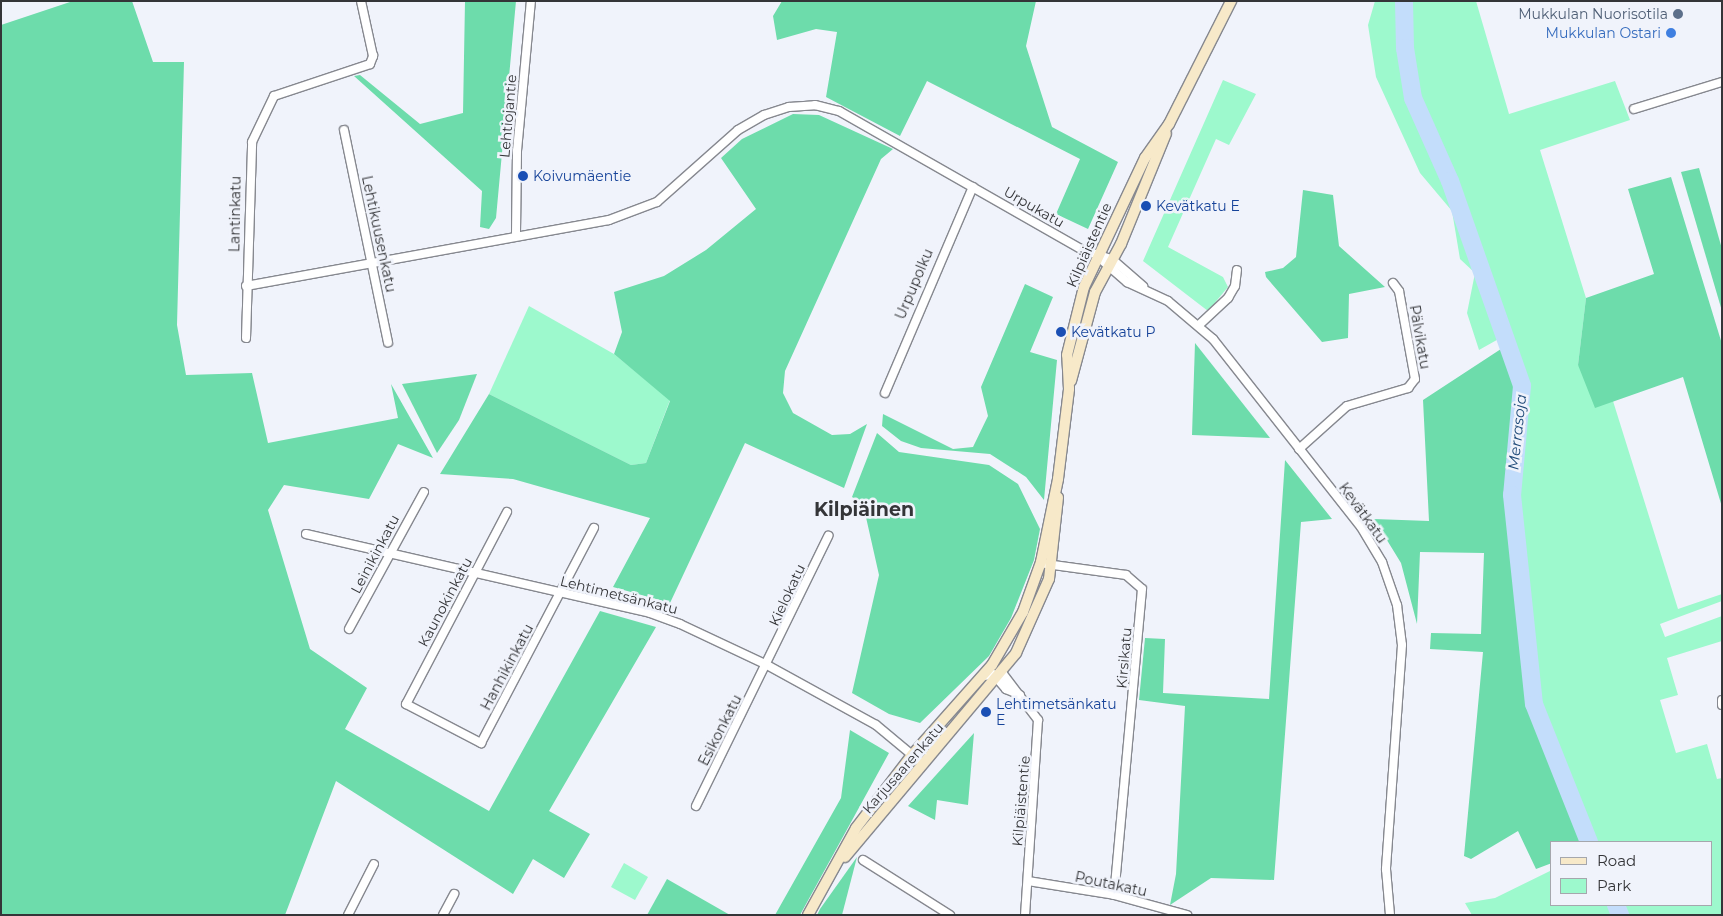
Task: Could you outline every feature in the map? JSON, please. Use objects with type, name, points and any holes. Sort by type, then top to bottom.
[{"type":"street","name":"Lantinkatu","points":[[246,338],[246,286],[252,142],[274,96],[370,64],[372,47],[361,1]]},
{"type":"street","name":"Lehtiojantie","points":[[516,233],[517,150],[531,1]]},
{"type":"street","name":"Kilpiäistentie","points":[[996,673],[1023,612],[1041,562],[1058,479],[1069,389],[1084,324],[1169,124],[1231,1]]},
{"type":"street","points":[[1634,109],[1722,82]]},
{"type":"street","name":"Urpukatu","points":[[516,233],[609,220],[657,202],[738,130],[789,107],[816,105],[839,111],[1097,256]]},
{"type":"street","name":"Kilpiäistentie","points":[[1069,389],[1067,355],[1073,324],[1097,256],[1145,158],[1169,124]]},
{"type":"street","name":"Lehtikuusenkatu","points":[[344,130],[388,342]]},
{"type":"street","name":"Urpupolku","points":[[885,393],[973,187]]},
{"type":"street","points":[[246,286],[516,233]]},
{"type":"street","name":"Kevätkatu","points":[[1097,256],[1199,325],[1299,448],[1371,542],[1397,605],[1402,645],[1386,869],[1390,915]]},
{"type":"street","points":[[1199,325],[1228,298],[1235,286],[1237,270]]},
{"type":"street","name":"Pälvikatu","points":[[1299,448],[1347,406],[1408,388],[1414,379],[1399,291],[1393,283]]},
{"type":"street","name":"Kilpiäistentie","points":[[982,676],[996,673],[1035,618],[1052,565],[1059,524],[1058,479]]},
{"type":"street","name":"Leinikinkatu","points":[[349,629],[424,492]]},
{"type":"street","name":"Kaunokinkatu","points":[[406,704],[473,573],[507,512]]},
{"type":"street","name":"Hanhikinkatu","points":[[406,704],[481,743],[594,528]]},
{"type":"street","name":"Lehtimetsänkatu","points":[[306,534],[650,613],[768,665],[876,725],[923,764]]},
{"type":"street","name":"Kielokatu","points":[[768,665],[828,536]]},
{"type":"street","name":"Kirsikatu","points":[[1041,562],[1126,575],[1142,589],[1114,895]]},
{"type":"street","name":"Esikonkatu","points":[[696,806],[768,665]]},
{"type":"street","name":"Kilpiäistentie","points":[[996,673],[1020,695],[1034,712],[1040,730],[1025,915]]},
{"type":"street","name":"Karjusaarenkatu","points":[[831,873],[923,764],[996,673]]},
{"type":"street","name":"Karjusaarenkatu","points":[[808,915],[856,828],[912,755],[982,676]]},
{"type":"street","points":[[1722,700],[1722,705]]},
{"type":"street","points":[[863,860],[950,915]]},
{"type":"street","points":[[348,915],[374,864]]},
{"type":"street","name":"Poutakatu","points":[[1028,881],[1114,895],[1187,915]]},
{"type":"street","points":[[443,915],[454,894]]},
{"type":"green space","points":[[73,1],[132,1],[153,62],[184,62],[177,325],[186,375],[252,373],[268,443],[398,418],[391,384],[433,458],[398,444],[369,499],[284,485],[268,510],[310,649],[367,688],[345,729],[489,811],[600,611],[656,627],[549,811],[590,834],[564,878],[533,859],[513,894],[336,781],[285,915],[1,915],[1,25]]},
{"type":"green space","points":[[465,1],[516,1],[496,218],[489,229],[480,227],[482,191],[354,76],[360,75],[420,124],[463,113]]},
{"type":"green space","points":[[782,1],[1036,1],[1026,46],[1052,127],[1118,162],[1088,229],[1056,214],[1080,159],[927,81],[900,136],[826,97],[837,32],[816,29],[777,40],[773,16]]},
{"type":"green space","points":[[1375,1],[1476,1],[1509,114],[1615,81],[1630,120],[1540,150],[1586,298],[1578,365],[1613,401],[1678,609],[1722,594],[1722,601],[1660,624],[1665,637],[1722,616],[1722,641],[1667,658],[1678,695],[1660,700],[1676,753],[1707,744],[1717,779],[1722,778],[1722,915],[1472,915],[1465,903],[1495,898],[1550,871],[1550,906],[1713,906],[1713,841],[1596,841],[1540,701],[1518,493],[1528,384],[1511,332],[1479,350],[1467,313],[1475,273],[1460,259],[1452,211],[1420,173],[1376,77],[1368,25]]},
{"type":"green space","points":[[1223,80],[1256,94],[1229,145],[1216,139],[1168,247],[1223,277],[1228,287],[1208,311],[1143,261]]},
{"type":"green space","points":[[793,114],[819,115],[893,149],[881,159],[785,371],[783,393],[793,413],[832,435],[850,434],[867,424],[844,488],[745,443],[670,603],[613,587],[650,518],[513,479],[440,474],[489,394],[631,465],[646,463],[670,401],[614,354],[622,332],[614,292],[664,276],[706,250],[756,209],[721,158],[742,139]]},
{"type":"green space","points":[[1699,168],[1722,249],[1722,311],[1681,172]]},
{"type":"green space","points":[[1671,177],[1722,344],[1722,507],[1683,377],[1595,408],[1578,365],[1586,298],[1654,274],[1628,189]]},
{"type":"green space","points":[[1303,190],[1333,195],[1339,246],[1385,287],[1349,294],[1348,338],[1322,342],[1266,277],[1265,272],[1283,268],[1296,257]]},
{"type":"green space","points":[[1025,284],[1053,297],[1030,352],[1057,360],[1044,500],[1026,477],[990,454],[921,448],[901,441],[882,426],[883,414],[953,449],[973,447],[988,416],[981,387]]},
{"type":"green space","points":[[529,306],[614,354],[670,400],[646,463],[631,465],[489,394]]},
{"type":"green space","points":[[1195,343],[1270,438],[1192,435]]},
{"type":"green space","points":[[1504,347],[1517,387],[1507,496],[1530,706],[1583,841],[1550,841],[1550,864],[1536,869],[1518,831],[1471,859],[1464,856],[1483,652],[1430,649],[1431,633],[1481,634],[1484,553],[1420,552],[1417,624],[1401,563],[1374,519],[1429,521],[1423,400]]},
{"type":"green space","points":[[477,374],[459,420],[437,453],[402,384]]},
{"type":"green space","points":[[877,433],[899,452],[989,465],[1018,484],[1040,529],[1034,560],[1011,618],[989,656],[920,723],[889,714],[852,693],[879,575],[863,504],[852,497]]},
{"type":"green space","points":[[1285,460],[1332,519],[1301,522],[1274,880],[1211,878],[1170,905],[1176,874],[1185,706],[1139,700],[1145,638],[1165,639],[1163,693],[1269,699]]},
{"type":"green space","points":[[850,730],[889,753],[800,915],[775,915],[841,798]]},
{"type":"green space","points":[[974,733],[968,805],[937,800],[935,820],[908,806]]},
{"type":"green space","points":[[857,857],[842,915],[817,915],[820,909]]},
{"type":"green space","points":[[624,863],[648,877],[635,900],[611,887]]},
{"type":"green space","points":[[667,879],[730,915],[647,915]]},
{"type":"waterway","name":"Merrasoja","points":[[1404,1],[1405,48],[1413,98],[1450,181],[1522,386],[1512,495],[1534,704],[1589,841]]},
{"type":"waterway","name":"Merrasoja","points":[[1616,906],[1620,915]]},
{"type":"place","name":"Mukkulan Nuorisotila","points":[[1678,14]]},
{"type":"place","name":"Mukkulan Ostari","points":[[1671,33]]},
{"type":"place","name":"Koivumäentie","points":[[523,176]]},
{"type":"place","name":"Kevätkatu E","points":[[1146,206]]},
{"type":"place","name":"Kevätkatu P","points":[[1061,332]]},
{"type":"place","name":"Lehtimetsänkatu E","points":[[986,712]]},
{"type":"district","name":"Kilpiäinen","points":[[864,510]]}]
